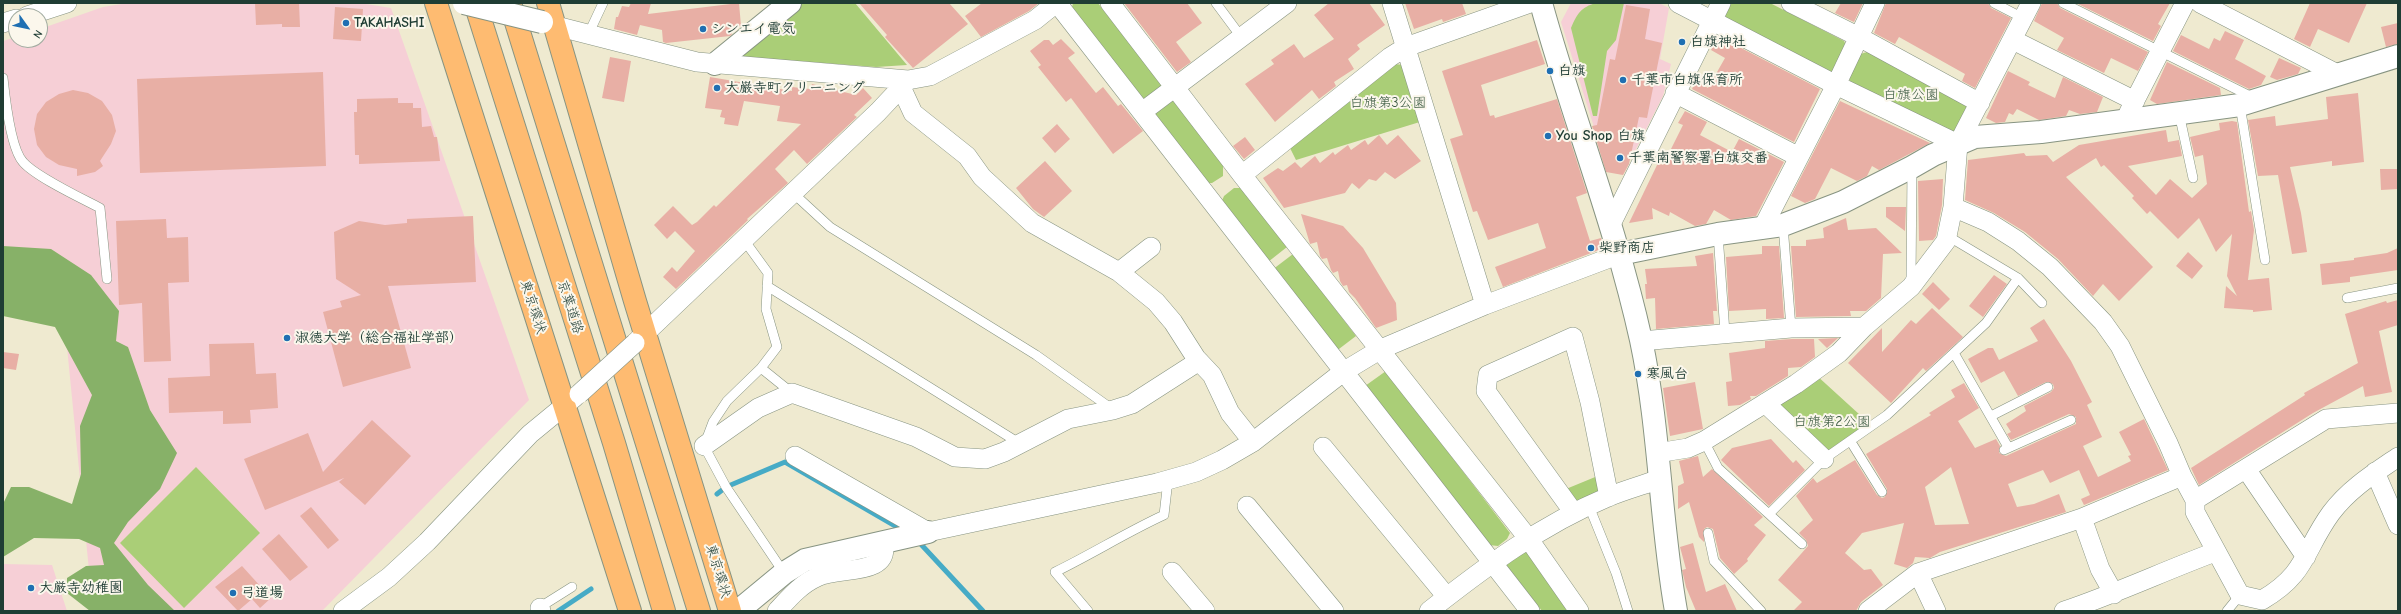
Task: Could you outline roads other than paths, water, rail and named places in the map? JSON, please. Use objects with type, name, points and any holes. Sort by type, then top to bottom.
[{"type":"highway","name":"東京環状","points":[[436,3],[571,400],[596,508],[630,611]]},
{"type":"highway","name":"京葉道路","points":[[475,3],[614,443],[664,611]]},
{"type":"highway","points":[[510,3],[697,604]]},
{"type":"highway","name":"東京環状","points":[[549,17],[635,301],[641,338],[680,444],[730,611]]},
{"type":"street","points":[[48,9],[67,3]]},
{"type":"street","points":[[464,3],[549,17],[588,35],[697,62],[904,84],[930,76],[1035,20],[1056,3],[1142,112],[1204,205],[1343,372],[1530,611]]},
{"type":"street","points":[[715,64],[790,3]]},
{"type":"street","points":[[1110,3],[1176,87],[1242,175],[1381,349],[1528,538],[1579,611]]},
{"type":"street","points":[[1142,112],[1287,3]]},
{"type":"street","points":[[1392,3],[1485,305]]},
{"type":"street","points":[[1242,175],[1390,57],[1406,47],[1530,3]]},
{"type":"street","points":[[1541,3],[1620,254],[1641,341],[1657,453],[1676,611]]},
{"type":"street","points":[[1678,3],[1712,22],[1836,85],[1958,144]]},
{"type":"street","points":[[1610,226],[1721,3]]},
{"type":"street","points":[[1791,3],[1859,36],[1980,104]]},
{"type":"street","points":[[1762,229],[1836,85],[1875,3]]},
{"type":"street","points":[[2124,120],[2185,3]]},
{"type":"street","points":[[2200,3],[2339,74]]},
{"type":"street","points":[[1657,453],[1688,448],[1704,441],[1765,403],[1840,353],[1864,327],[1911,287],[1946,241],[1946,235],[1953,207],[1958,144],[2013,40],[2027,10]]},
{"type":"street","points":[[2013,40],[2135,101]]},
{"type":"street","points":[[738,611],[784,573],[806,560],[1168,480],[1210,466],[1252,442],[1343,372],[1381,349],[1485,305],[1620,254],[1718,234],[1784,225],[1843,202],[1933,155],[1958,144],[1991,134],[2041,132],[2250,103],[2398,56]]},
{"type":"street","points":[[343,611],[389,577],[427,542],[530,434],[641,338],[878,112],[904,84]]},
{"type":"street","points":[[904,84],[913,113],[967,156],[982,177],[1032,224],[1119,272],[1164,311],[1199,361],[1212,375],[1230,413],[1252,442]]},
{"type":"street","points":[[1675,93],[1799,157]]},
{"type":"street","points":[[1953,207],[1988,222],[2018,241],[2076,292],[2103,322],[2120,346],[2195,500],[2195,512],[2215,552],[2240,595],[2262,600],[2281,589],[2300,568],[2330,514],[2354,487],[2398,457]]},
{"type":"street","points":[[1119,272],[1151,247]]},
{"type":"street","points":[[1641,341],[1791,328],[1864,327]]},
{"type":"street","points":[[1582,509],[1486,391],[1488,375],[1572,337],[1590,402],[1609,497]]},
{"type":"street","points":[[704,446],[758,408],[792,393],[916,437],[955,457],[985,459],[1004,452],[1068,419],[1113,410],[1132,404],[1199,361]]},
{"type":"street","points":[[1765,403],[1824,459]]},
{"type":"street","points":[[2195,500],[2326,419],[2398,412]]},
{"type":"street","points":[[1322,447],[1448,602]]},
{"type":"street","points":[[795,456],[928,532]]},
{"type":"street","points":[[2246,469],[2306,557]]},
{"type":"street","points":[[2375,472],[2398,525]]},
{"type":"street","points":[[1868,611],[1918,574],[2082,518],[2182,476]]},
{"type":"street","points":[[1429,611],[1448,602],[1491,562],[1528,538],[1582,509],[1609,497],[1660,480]]},
{"type":"street","points":[[1247,506],[1334,611]]},
{"type":"street","points":[[2082,518],[2100,569],[2114,594]]},
{"type":"street","points":[[777,611],[798,589],[818,576],[875,566],[882,559],[884,548],[882,542]]},
{"type":"street","points":[[2064,611],[2114,594],[2182,564],[2215,552]]},
{"type":"street","points":[[1172,572],[1205,611]]},
{"type":"street","points":[[1918,574],[1936,611]]},
{"type":"lane","points":[[588,35],[603,3]]},
{"type":"lane","points":[[1216,3],[1242,38]]},
{"type":"lane","points":[[1994,3],[2027,10]]},
{"type":"lane","points":[[2063,3],[2160,52],[2250,103],[2265,260]]},
{"type":"lane","points":[[3,78],[10,128],[22,162],[51,181],[100,208],[107,279]]},
{"type":"lane","points":[[2179,113],[2193,178]]},
{"type":"lane","points":[[1911,287],[1912,167]]},
{"type":"lane","points":[[793,192],[830,227],[1036,354],[1113,410]]},
{"type":"lane","points":[[1784,225],[1791,328]]},
{"type":"lane","points":[[1718,234],[1725,333]]},
{"type":"lane","points":[[1946,235],[2018,278],[2042,304]]},
{"type":"lane","points":[[744,240],[768,274],[766,286],[766,309],[777,347],[761,368],[727,401],[713,422],[704,446],[726,487],[784,573]]},
{"type":"lane","points":[[1769,514],[1824,459],[1851,442],[1887,415],[1986,323],[2018,278]]},
{"type":"lane","points":[[766,286],[1019,443]]},
{"type":"lane","points":[[2347,298],[2398,288]]},
{"type":"lane","points":[[1954,353],[1991,416],[2006,448],[2071,420]]},
{"type":"lane","points":[[761,368],[792,393]]},
{"type":"lane","points":[[1991,416],[2048,387]]},
{"type":"lane","points":[[1704,441],[1718,468],[1802,544]]},
{"type":"lane","points":[[1851,442],[1882,492]]},
{"type":"lane","points":[[1088,611],[1055,572],[1084,558],[1122,534],[1164,514],[1168,480]]},
{"type":"lane","points":[[1582,509],[1616,572],[1628,611]]},
{"type":"lane","points":[[1708,533],[1714,561],[1761,611]]},
{"type":"lane","points":[[539,610],[572,587]]},
{"type":"lane","points":[[2227,611],[2240,595]]},
{"type":"waterway","points":[[717,494],[726,487],[785,462],[904,531]]},
{"type":"waterway","points":[[917,540],[983,611]]},
{"type":"waterway","points":[[558,611],[591,589]]},
{"type":"place","name":"TAKAHASHI","points":[[346,23]]},
{"type":"place","name":"シンエイ電気","points":[[703,29]]},
{"type":"place","name":"白旗神社","points":[[1682,42]]},
{"type":"place","name":"白旗","points":[[1550,71]]},
{"type":"place","name":"千葉市白旗保育所","points":[[1623,80]]},
{"type":"place","name":"大巌寺町クリーニング","points":[[717,88]]},
{"type":"place","name":"You Shop 白旗","points":[[1548,136]]},
{"type":"place","name":"千葉南警察署白旗交番","points":[[1620,158]]},
{"type":"place","name":"柴野商店","points":[[1591,248]]},
{"type":"place","name":"淑徳大学（総合福祉学部）","points":[[287,338]]},
{"type":"place","name":"寒風台","points":[[1638,374]]},
{"type":"place","name":"大厳寺幼稚園","points":[[31,588]]},
{"type":"place","name":"弓道場","points":[[233,593]]},
{"type":"park label","name":"白旗公園","points":[[1911,95]]},
{"type":"park label","name":"白旗第3公園","points":[[1388,103]]},
{"type":"park label","name":"白旗第2公園","points":[[1832,422]]}]
